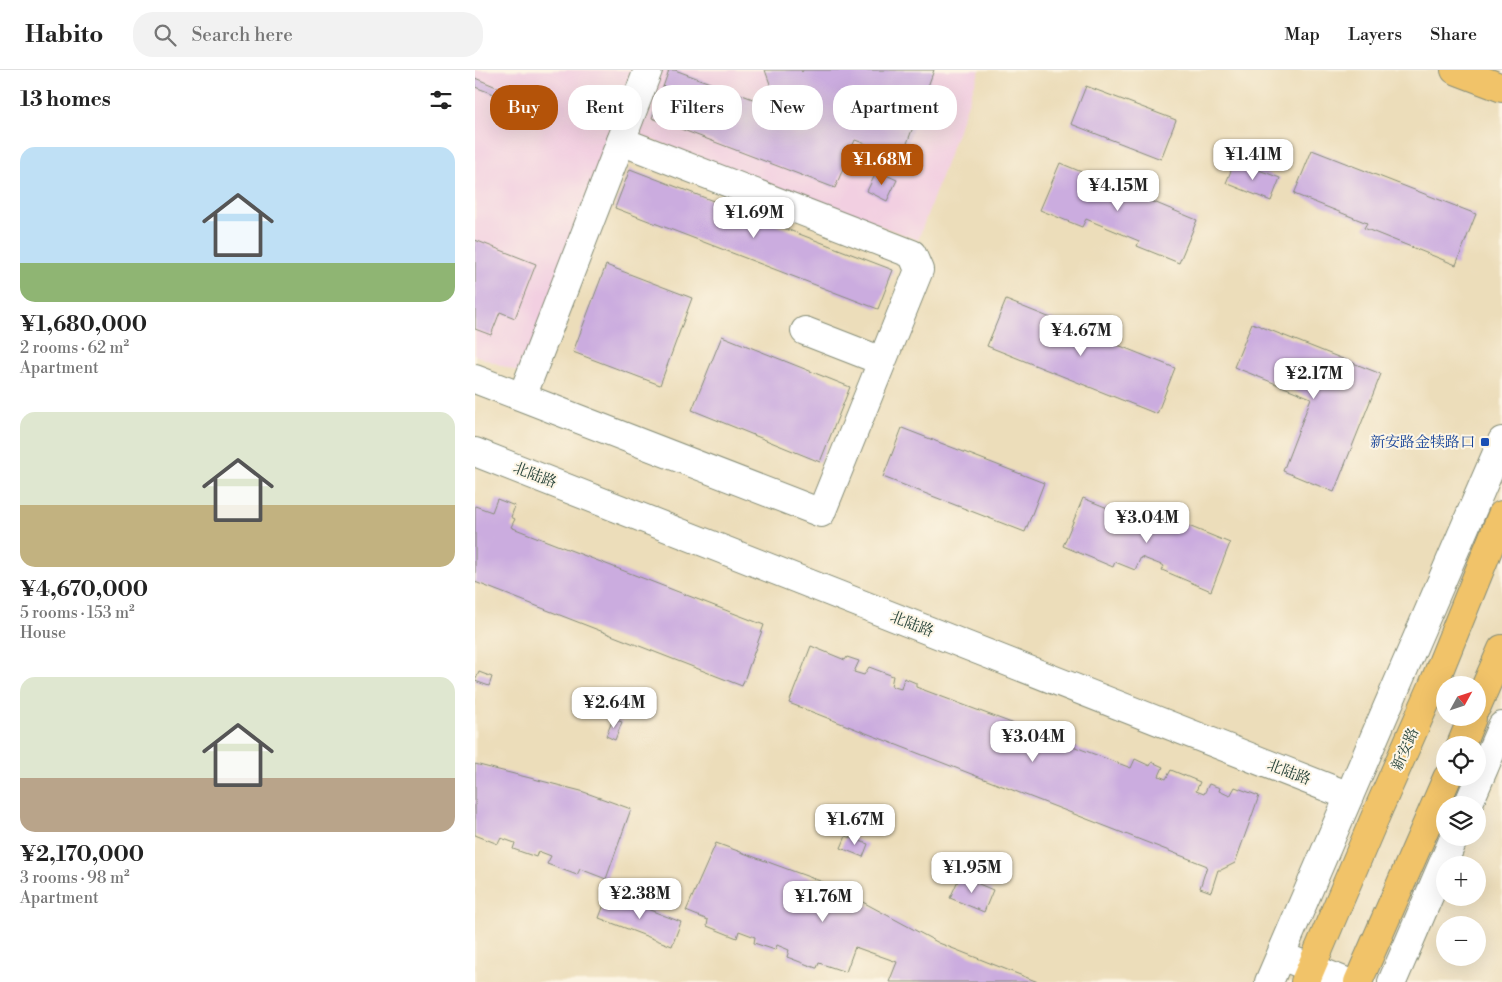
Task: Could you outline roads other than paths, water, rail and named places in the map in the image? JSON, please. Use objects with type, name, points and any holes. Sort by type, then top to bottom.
[{"type":"main road","points":[[1455,70],[1502,88]]},
{"type":"main road","name":"新安路","points":[[1308,975],[1432,688],[1502,515]]},
{"type":"main road","points":[[1486,685],[1502,649]]},
{"type":"main road","points":[[1358,982],[1444,786]]},
{"type":"street","points":[[522,397],[649,70]]},
{"type":"street","points":[[475,379],[821,513],[919,270],[912,254],[621,141]]},
{"type":"street","points":[[805,331],[882,361]]},
{"type":"street","points":[[1269,982],[1502,441]]},
{"type":"street","name":"北陆路","points":[[475,452],[1349,796]]},
{"type":"street","points":[[1472,796],[1502,726]]},
{"type":"street","points":[[1392,982],[1451,846]]},
{"type":"street","points":[[1280,956],[1308,975],[1346,982]]},
{"type":"place","name":"新安路金犊路口","points":[[1485,442]]}]
